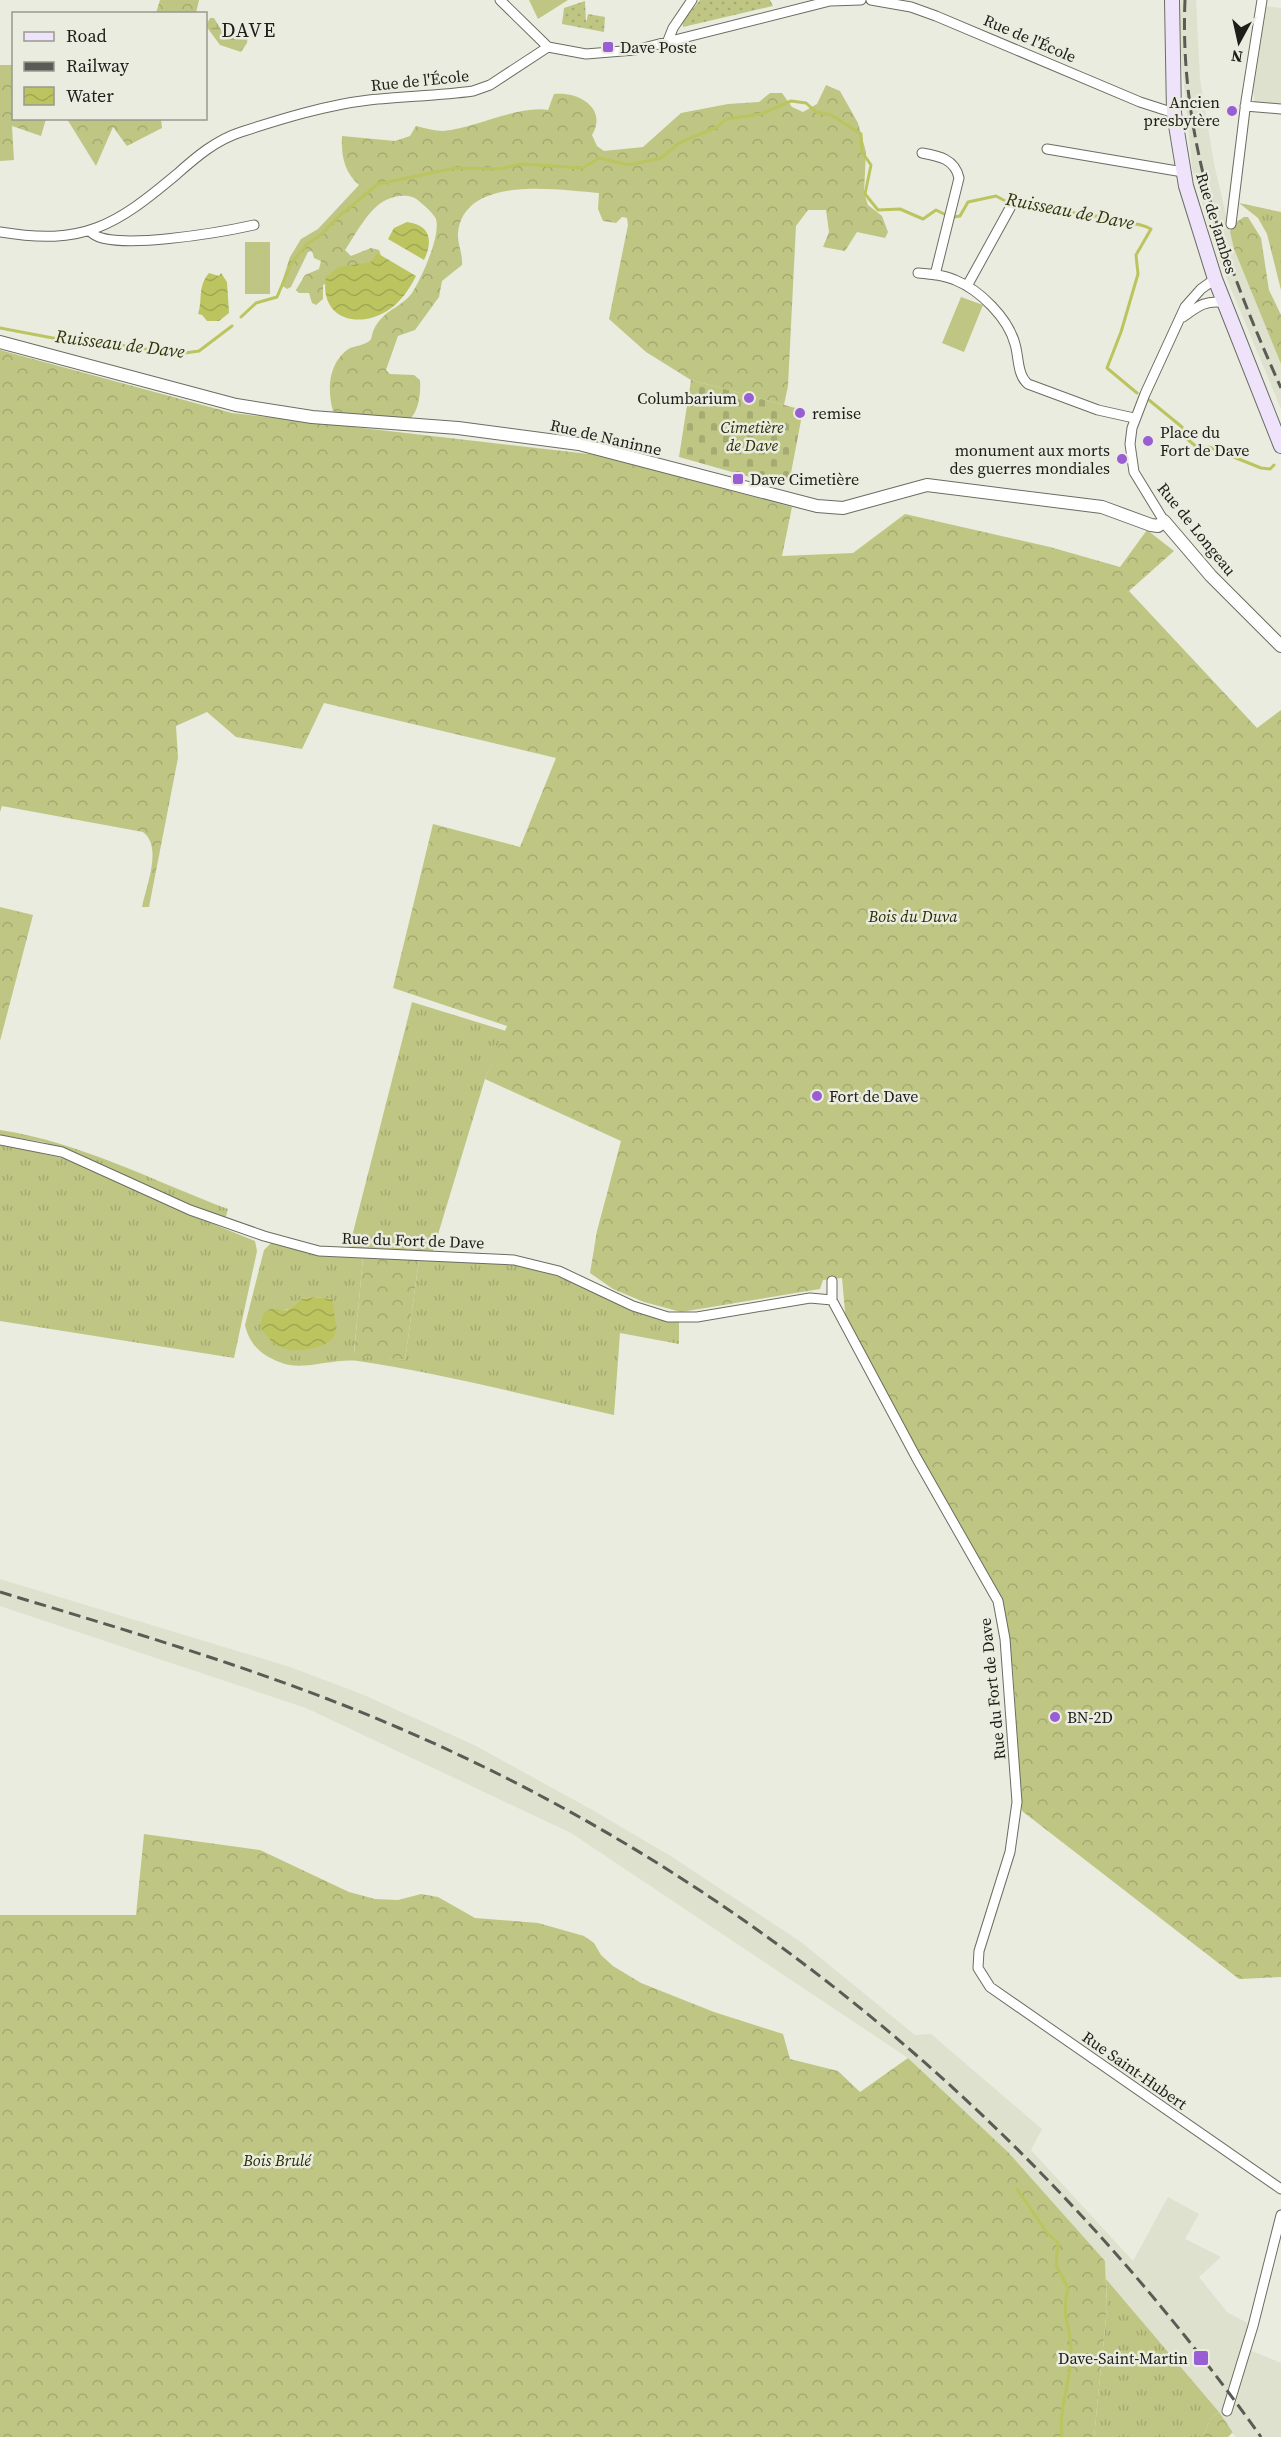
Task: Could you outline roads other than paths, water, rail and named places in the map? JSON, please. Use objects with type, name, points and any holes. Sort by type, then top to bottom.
[{"type":"main road","name":"Rue de Jambes","points":[[1172,0],[1174,113],[1183,172],[1194,216],[1215,279],[1281,446]]},
{"type":"street","points":[[500,0],[548,47],[602,53],[635,50],[667,43],[830,1],[861,0]]},
{"type":"street","points":[[667,43],[673,28],[692,0]]},
{"type":"street","name":"Rue de l'École","points":[[871,0],[911,7],[936,16],[1134,100],[1174,113]]},
{"type":"street","points":[[1231,224],[1245,106],[1262,0]]},
{"type":"street","name":"Rue de l'École","points":[[0,232],[49,236],[91,232],[119,220],[211,146],[238,133],[364,101],[473,91],[490,85],[548,47]]},
{"type":"street","points":[[1245,106],[1281,109]]},
{"type":"street","points":[[1047,148],[1183,172]]},
{"type":"street","points":[[922,153],[941,157],[955,165],[958,183],[935,275]]},
{"type":"street","points":[[967,286],[1010,208]]},
{"type":"street","points":[[91,232],[101,238],[122,242],[219,232],[254,225]]},
{"type":"street","points":[[918,273],[935,275],[967,286],[1005,323],[1016,347],[1021,376],[1028,384],[1098,410],[1134,418]]},
{"type":"street","name":"Rue de Longeau","points":[[1215,279],[1192,297],[1134,418],[1130,444],[1134,472],[1164,521],[1211,576],[1281,646]]},
{"type":"street","points":[[1183,316],[1202,303],[1211,301],[1226,303]]},
{"type":"street","name":"Rue de Naninne","points":[[0,342],[236,405],[312,417],[458,428],[564,442],[817,506],[843,508],[927,484],[1102,507],[1151,525],[1158,526],[1164,521]]},
{"type":"street","name":"Rue du Fort de Dave","points":[[0,1140],[62,1152],[190,1210],[264,1236],[319,1251],[514,1260],[559,1271],[633,1306],[668,1317],[697,1317],[810,1298],[832,1300]]},
{"type":"street","name":"Rue du Fort de Dave","points":[[832,1281],[832,1300],[916,1457],[998,1601],[1005,1638],[1017,1802],[1010,1852],[982,1934],[978,1968]]},
{"type":"street","name":"Rue Saint-Hubert","points":[[978,1968],[990,1987],[1281,2189]]},
{"type":"street","points":[[1227,2411],[1253,2326],[1281,2215]]},
{"type":"water","points":[[407,222],[421,227],[428,235],[429,246],[424,260],[388,239],[394,228]]},
{"type":"water","points":[[377,253],[416,276],[400,300],[387,311],[375,317],[363,319],[342,316],[328,302],[325,291],[326,277],[339,267],[371,262]]},
{"type":"water","points":[[209,273],[219,276],[221,273],[227,282],[229,313],[219,321],[207,321],[198,314],[203,283]]},
{"type":"water","points":[[313,1297],[333,1299],[336,1328],[332,1339],[317,1347],[294,1350],[280,1347],[269,1339],[260,1325],[264,1313],[272,1308],[288,1310],[300,1299]]},
{"type":"waterway","name":"Ruisseau de Dave","points":[[241,317],[256,303],[277,297],[291,264],[307,244],[322,234],[337,218],[378,184],[455,168],[500,169],[521,164],[583,168],[599,158],[629,165],[661,158],[679,143],[717,127],[726,119],[761,114],[791,101],[806,103],[816,112],[831,115],[861,134],[862,152],[871,165],[865,194],[878,210],[900,209],[923,219],[936,210],[948,216]]},
{"type":"waterway","name":"Ruisseau de Dave","points":[[954,217],[960,216],[968,202],[996,196],[1009,203],[1102,217],[1151,229],[1136,255],[1138,274],[1121,332],[1107,368],[1137,393]]},
{"type":"waterway","name":"Ruisseau de Dave","points":[[0,328],[74,342],[113,344],[178,354],[199,351],[232,326]]},
{"type":"waterway","name":"Ruisseau de Dave","points":[[1149,400],[1182,427],[1181,434],[1198,448],[1209,447],[1261,468],[1270,469],[1274,465]]},
{"type":"waterway","points":[[1017,2189],[1048,2234],[1058,2243],[1056,2265],[1068,2288],[1065,2307],[1071,2353],[1063,2405],[1062,2437]]},
{"type":"railway","points":[[1185,0],[1185,51],[1198,151],[1224,247],[1281,388]]},
{"type":"railway","points":[[0,1592],[251,1671],[399,1728],[527,1789],[650,1858],[767,1937],[879,2023],[984,2117],[1083,2218],[1176,2325],[1261,2437]]},
{"type":"place","name":"Dave Poste","points":[[608,47]]},
{"type":"place","name":"Ancien presbytère","points":[[1232,111]]},
{"type":"place","name":"Columbarium","points":[[749,398]]},
{"type":"place","name":"remise","points":[[800,413]]},
{"type":"place","name":"Place du Fort de Dave","points":[[1148,441]]},
{"type":"place","name":"monument aux morts des guerres mondiales","points":[[1122,459]]},
{"type":"place","name":"Dave Cimetière","points":[[738,479]]},
{"type":"place","name":"Fort de Dave","points":[[817,1096]]},
{"type":"place","name":"BN-2D","points":[[1055,1717]]},
{"type":"place","name":"Dave-Saint-Martin","points":[[1201,2358]]},
{"type":"district","name":"DAVE","points":[[249,30]]},
{"type":"park label","name":"Cimetière de Dave","points":[[752,436]]},
{"type":"park label","name":"Bois du Duva","points":[[913,916]]},
{"type":"park label","name":"Bois Brulé","points":[[277,2160]]}]
